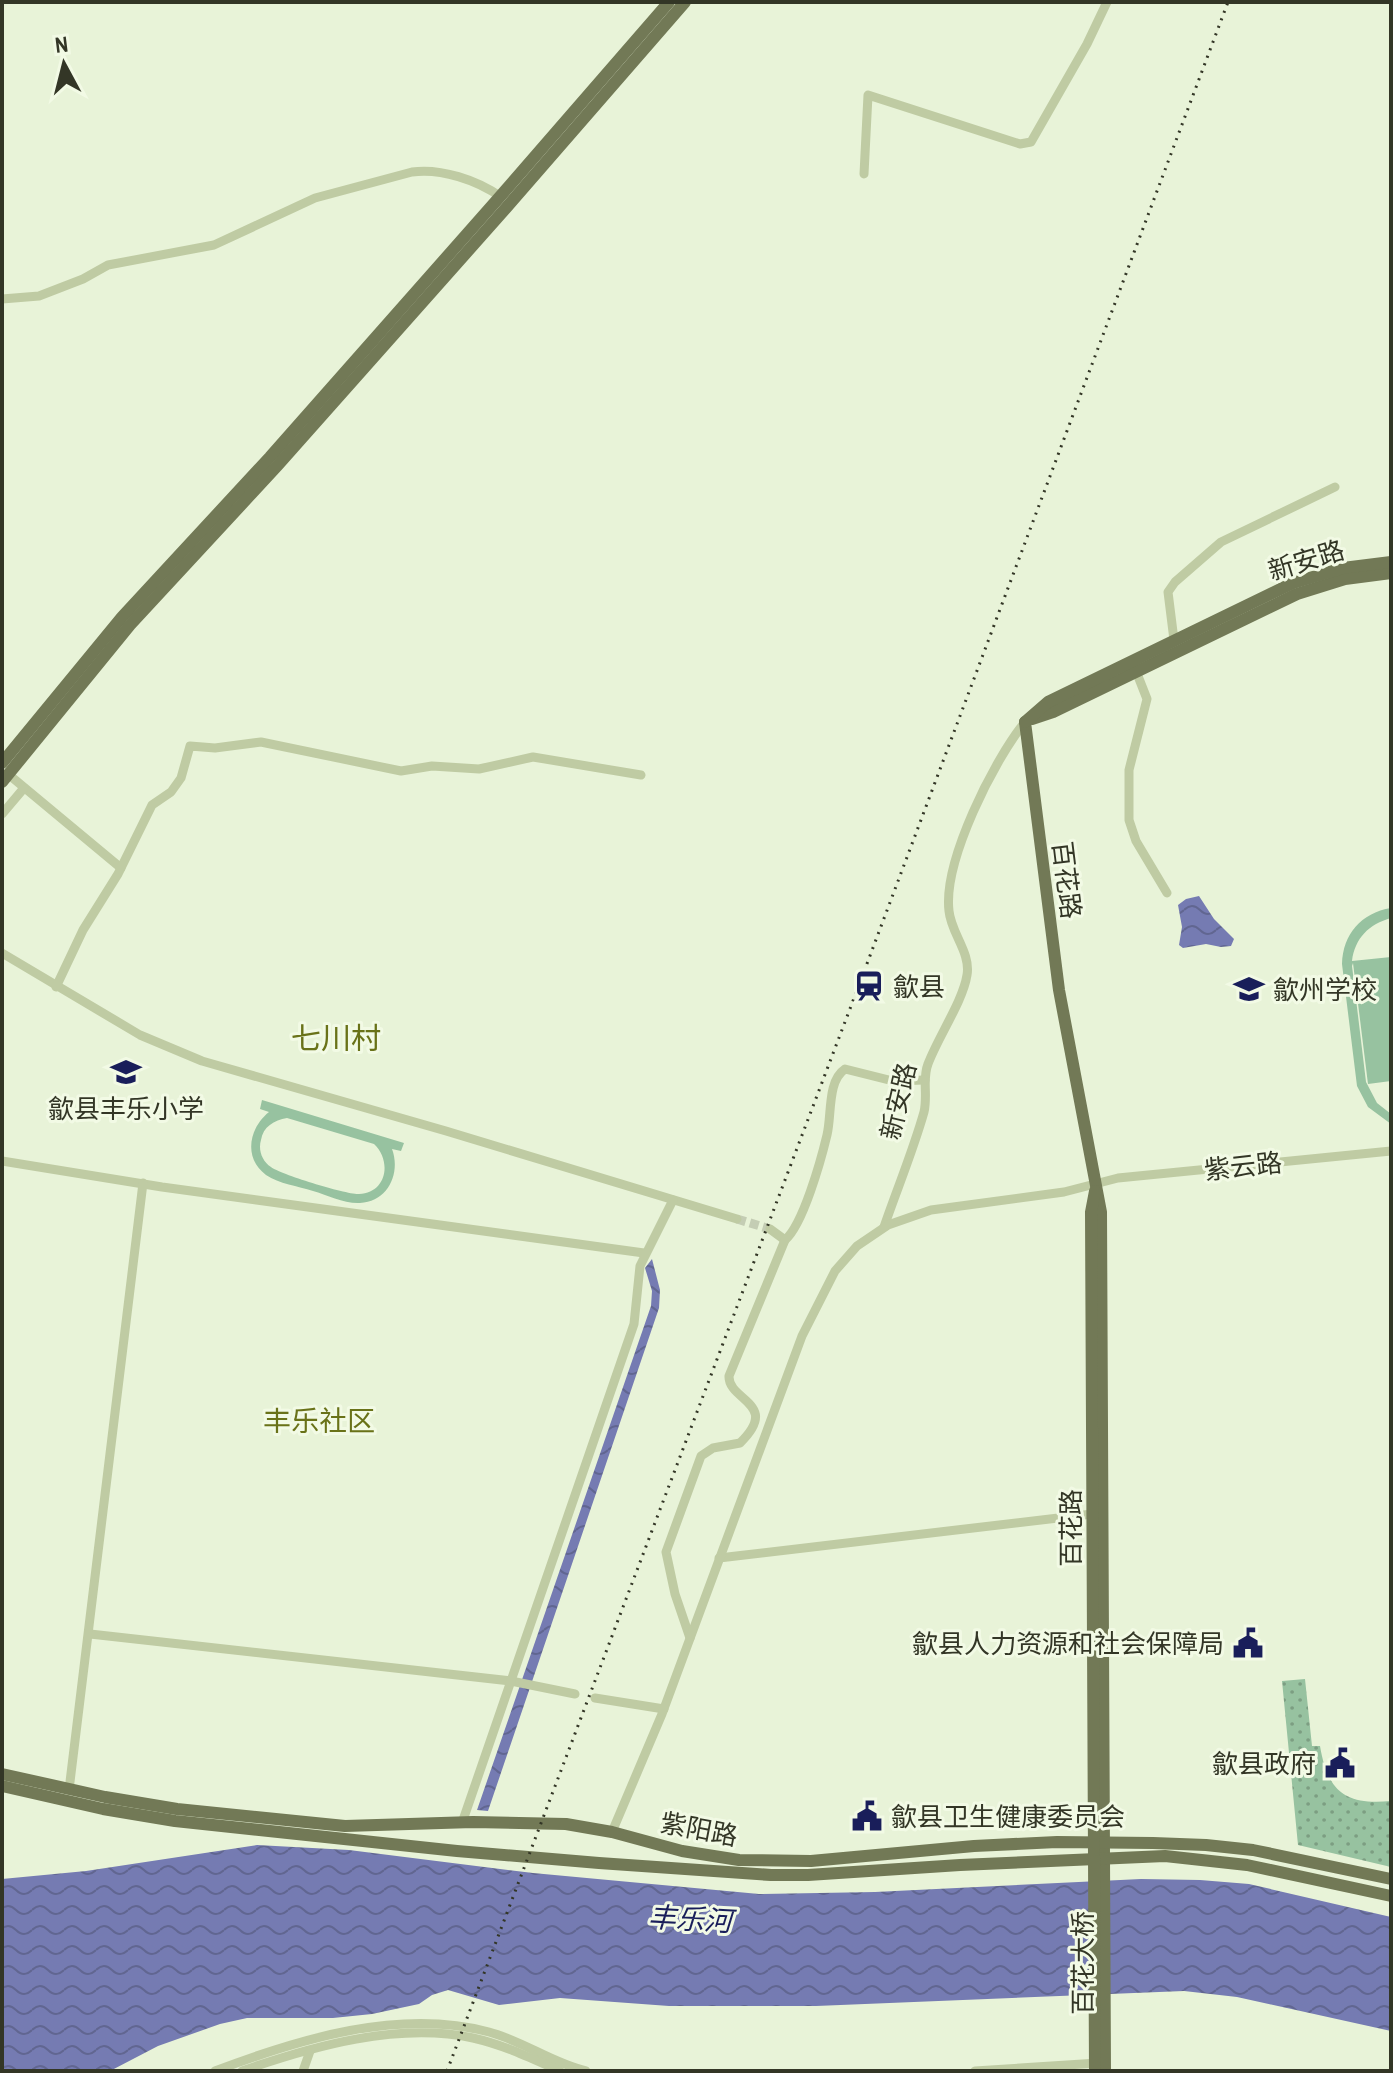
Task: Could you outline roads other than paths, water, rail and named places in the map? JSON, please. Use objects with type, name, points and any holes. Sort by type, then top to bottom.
[{"type":"main road","points":[[4,773],[130,607],[270,457],[669,2]]},
{"type":"main road","points":[[4,773],[130,625],[500,216],[685,2]]},
{"type":"main road","name":"新安路","points":[[1025,722],[1048,702],[1308,578],[1343,568],[1391,562]]},
{"type":"main road","name":"新安路","points":[[1025,722],[1053,712],[1297,594],[1345,579],[1391,573]]},
{"type":"main road","name":"百花路","points":[[1025,722],[1059,990],[1101,1212],[1098,1872]]},
{"type":"main road","name":"百花路","points":[[1096,1184],[1091,1212],[1098,1842]]},
{"type":"main road","name":"紫阳路","points":[[2,1774],[69,1790],[177,1809],[320,1825],[371,1827],[462,1823],[566,1824],[612,1832],[682,1851],[763,1861],[811,1861],[974,1846],[1098,1842],[1223,1846],[1283,1855],[1391,1879]]},
{"type":"main road","name":"紫阳路","points":[[2,1786],[175,1821],[457,1851],[771,1875],[1165,1856],[1228,1862],[1391,1896]]},
{"type":"main road","name":"百花大桥","points":[[1098,1872],[1100,2063]]},
{"type":"street","points":[[864,174],[868,95],[1020,144],[1031,142],[1087,44],[1107,2]]},
{"type":"street","points":[[2,299],[39,296],[83,279],[108,265],[214,245],[315,198],[412,172],[463,179],[484,186],[501,197]]},
{"type":"street","points":[[1174,640],[1168,592],[1175,582],[1221,542],[1335,487]]},
{"type":"street","points":[[1136,671],[1147,699],[1130,758],[1129,820],[1136,841],[1167,893]]},
{"type":"street","name":"新安路","points":[[884,1227],[924,1111],[928,1062],[967,976],[966,958],[949,909],[952,868],[1009,742],[1025,722]]},
{"type":"street","points":[[56,987],[83,930],[121,868],[152,805],[171,792],[181,778],[190,746],[215,748],[267,743],[401,771],[428,766],[479,769],[533,757],[641,775]]},
{"type":"street","points":[[4,773],[121,868]]},
{"type":"street","points":[[2,814],[24,788]]},
{"type":"street","points":[[2,953],[140,1035],[202,1061],[737,1219]]},
{"type":"street","points":[[690,1638],[669,1572],[667,1547],[701,1456],[713,1448],[740,1443],[753,1424],[755,1415],[750,1402],[732,1389],[728,1381],[785,1240],[798,1225],[828,1134],[832,1097],[841,1071],[850,1070],[893,1081],[925,1080]]},
{"type":"street","name":"紫云路","points":[[612,1832],[664,1709],[808,1322],[842,1262],[857,1246],[884,1227],[931,1210],[1064,1192],[1118,1178],[1391,1151]]},
{"type":"street","points":[[2,1161],[644,1253]]},
{"type":"street","points":[[69,1790],[143,1183]]},
{"type":"street","points":[[462,1823],[514,1681],[634,1324],[644,1253],[673,1200]]},
{"type":"street","points":[[770,1229],[785,1240]]},
{"type":"street","points":[[719,1558],[1092,1514]]},
{"type":"street","points":[[90,1634],[514,1681],[575,1694]]},
{"type":"street","points":[[595,1698],[664,1709]]},
{"type":"street","points":[[215,2071],[308,2041],[389,2023],[422,2022],[491,2032],[586,2071]]},
{"type":"street","points":[[242,2071],[310,2051],[391,2033],[437,2033],[471,2038],[505,2047],[560,2071]]},
{"type":"street","points":[[303,2071],[310,2051]]},
{"type":"street","points":[[975,2071],[1100,2063]]},
{"type":"water","points":[[1199,896],[1214,919],[1234,939],[1231,946],[1206,944],[1183,948],[1179,945],[1182,927],[1178,905]]},
{"type":"water","points":[[652,1259],[660,1290],[659,1308],[488,1811],[477,1810],[651,1306],[652,1291],[645,1268]]},
{"type":"water","name":"丰乐河","points":[[257,1845],[349,1850],[533,1873],[759,1894],[875,1892],[1141,1879],[1249,1884],[1391,1917],[1391,2031],[1237,1997],[1184,1991],[816,2006],[669,2006],[560,1998],[499,2005],[448,1990],[432,1995],[419,2004],[372,2014],[333,2018],[247,2018],[220,2024],[158,2046],[110,2071],[2,2071],[2,1879],[86,1871]]},
{"type":"tunnel","points":[[737,1219],[770,1229]]},
{"type":"railway","points":[[447,2071],[1228,2]]},
{"type":"place","name":"歙县","points":[[869,986]]},
{"type":"place","name":"歙州学校","points":[[1249,989]]},
{"type":"place","name":"歙县丰乐小学","points":[[126,1072]]},
{"type":"place","name":"歙县人力资源和社会保障局","points":[[1248,1643]]},
{"type":"place","name":"歙县政府","points":[[1340,1763]]},
{"type":"place","name":"歙县卫生健康委员会","points":[[867,1816]]},
{"type":"district","name":"七川村","points":[[336,1038]]},
{"type":"district","name":"丰乐社区","points":[[319,1421]]}]
